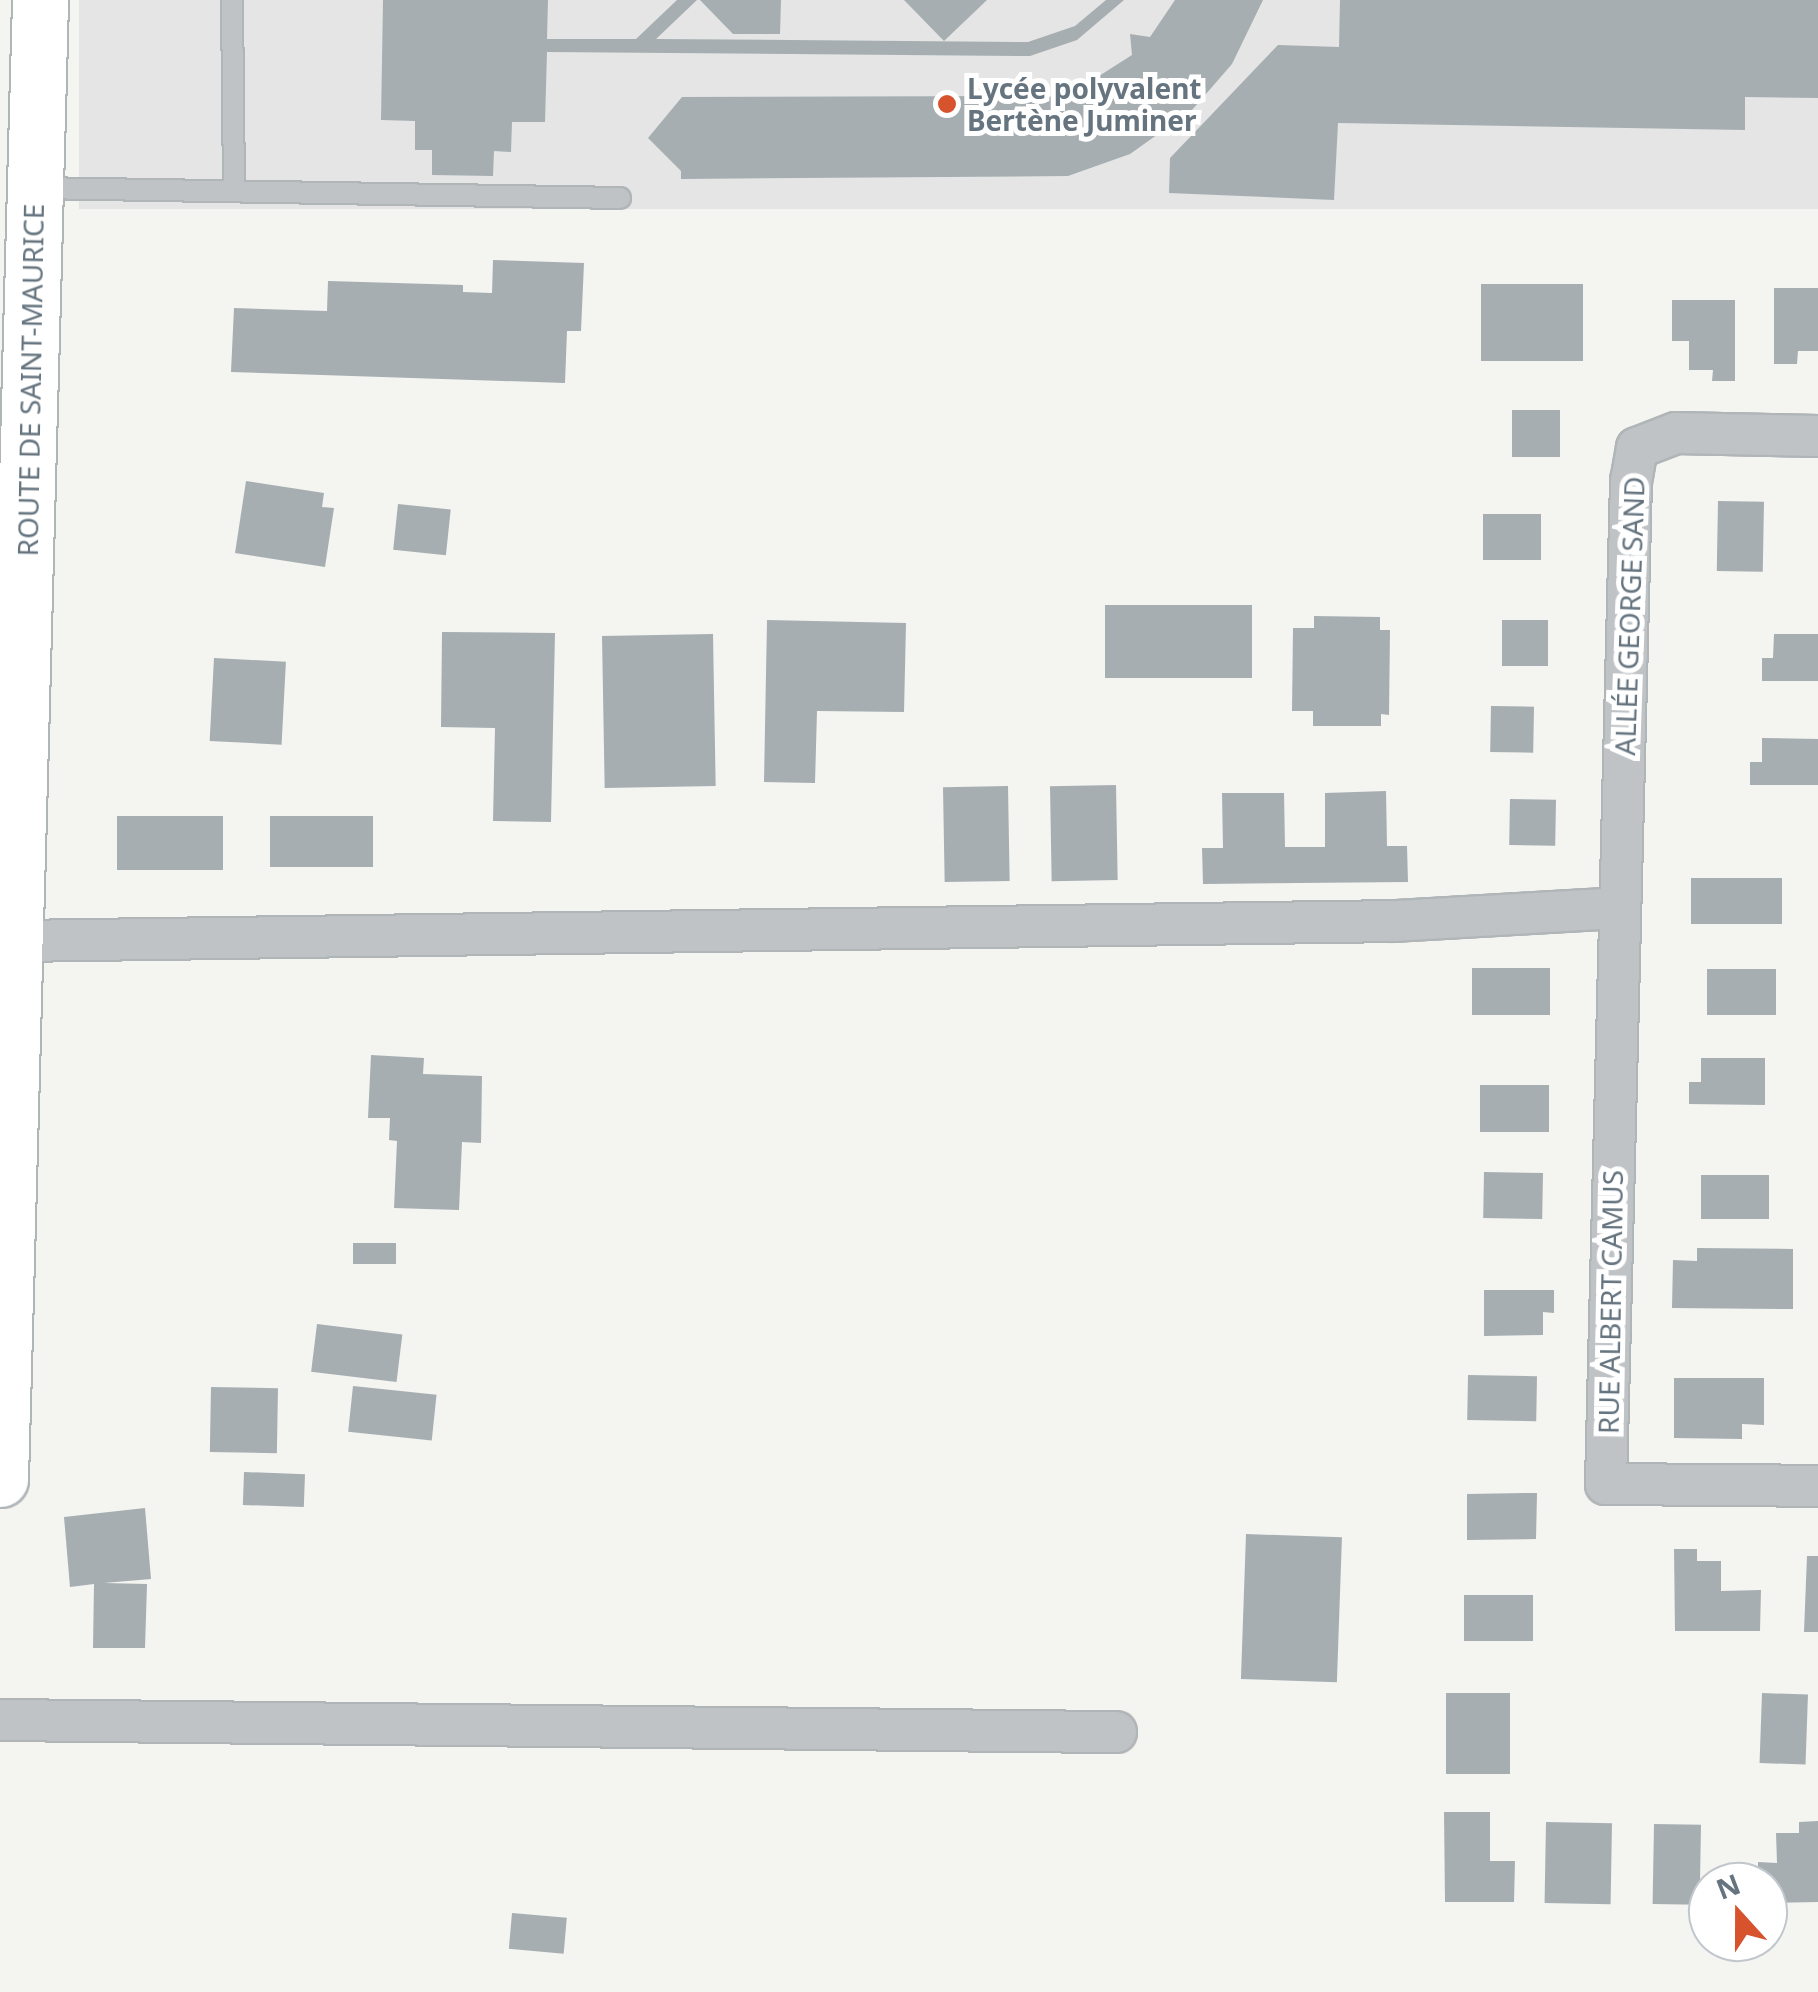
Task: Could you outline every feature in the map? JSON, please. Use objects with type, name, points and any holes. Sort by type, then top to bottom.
[{"type":"street","name":"ROUTE DE SAINT-MAURICE","points":[[0,1480],[40,0]]},
{"type":"street","name":"ALLÉE GEORGE SAND","points":[[1620,908],[1631,482],[1638,448],[1676,434],[1818,436]]},
{"type":"street","points":[[17,941],[1395,920],[1620,908]]},
{"type":"street","name":"RUE ALBERT CAMUS","points":[[1620,908],[1606,1484],[1818,1486]]},
{"type":"street","points":[[0,1720],[1116,1732]]},
{"type":"lane","points":[[232,0],[234,190]]},
{"type":"lane","points":[[35,188],[620,198]]},
{"type":"shaded area","name":"Lycée polyvalent Bertène Juminer","points":[[79,0],[1818,0],[1818,209],[79,209]]},
{"type":"building","points":[[383,0],[548,0],[547,39],[636,39],[677,0],[697,0],[656,39],[1028,42],[1075,26],[1106,0],[1124,0],[1077,40],[1030,56],[547,52],[545,122],[512,122],[511,152],[494,151],[493,176],[432,175],[432,150],[415,150],[415,121],[381,120]]},
{"type":"building","points":[[700,0],[781,0],[780,34],[733,34]]},
{"type":"building","points":[[904,0],[987,0],[944,41]]},
{"type":"building","points":[[1175,0],[1263,0],[1232,64],[1192,110],[1130,154],[1068,176],[681,179],[681,171],[648,138],[682,97],[1055,96],[1088,83],[1132,55],[1130,34],[1150,37]]},
{"type":"building","points":[[1340,0],[1818,0],[1818,98],[1745,97],[1745,130],[1338,123],[1334,200],[1169,193],[1170,158],[1278,45],[1339,47]]},
{"type":"building","points":[[493,260],[584,263],[581,331],[567,331],[565,383],[231,372],[234,308],[327,311],[328,281],[463,285],[463,292],[492,293]]},
{"type":"building","points":[[1481,284],[1583,284],[1583,361],[1481,361]]},
{"type":"building","points":[[1774,288],[1818,288],[1818,351],[1798,351],[1797,364],[1774,364]]},
{"type":"building","points":[[1672,300],[1735,300],[1735,381],[1712,381],[1713,370],[1689,370],[1689,341],[1672,341]]},
{"type":"building","points":[[1512,410],[1560,410],[1560,457],[1512,457]]},
{"type":"building","points":[[246,481],[324,493],[322,507],[334,508],[325,567],[235,553]]},
{"type":"building","points":[[1718,501],[1764,502],[1763,572],[1717,571]]},
{"type":"building","points":[[398,504],[451,510],[446,555],[393,550]]},
{"type":"building","points":[[1483,514],[1541,514],[1541,560],[1483,560]]},
{"type":"building","points":[[1105,605],[1252,605],[1252,678],[1105,678]]},
{"type":"building","points":[[1314,616],[1380,617],[1380,630],[1390,630],[1389,715],[1381,714],[1381,726],[1313,726],[1313,711],[1292,711],[1293,628],[1314,628]]},
{"type":"building","points":[[767,620],[906,623],[904,712],[817,711],[815,783],[764,782]]},
{"type":"building","points":[[1502,620],[1548,620],[1548,666],[1502,666]]},
{"type":"building","points":[[442,632],[555,633],[551,822],[493,821],[495,728],[441,727]]},
{"type":"building","points":[[713,634],[716,786],[605,788],[602,636]]},
{"type":"building","points":[[1774,634],[1818,634],[1818,681],[1762,681],[1762,658],[1773,658]]},
{"type":"building","points":[[214,658],[286,662],[282,745],[210,741]]},
{"type":"building","points":[[1491,706],[1534,707],[1533,753],[1490,752]]},
{"type":"building","points":[[1762,738],[1818,739],[1818,785],[1750,785],[1750,762],[1762,762]]},
{"type":"building","points":[[1116,785],[1118,880],[1052,881],[1050,786]]},
{"type":"building","points":[[1008,786],[1010,881],[945,882],[943,787]]},
{"type":"building","points":[[1386,791],[1387,846],[1407,846],[1408,882],[1203,884],[1202,848],[1223,848],[1222,793],[1284,793],[1285,847],[1325,847],[1325,793]]},
{"type":"building","points":[[1510,799],[1556,800],[1555,846],[1509,845]]},
{"type":"building","points":[[117,816],[223,816],[223,870],[117,870]]},
{"type":"building","points":[[270,816],[373,816],[373,867],[270,867]]},
{"type":"building","points":[[1691,878],[1782,878],[1782,924],[1691,924]]},
{"type":"building","points":[[1472,968],[1550,968],[1550,1015],[1472,1015]]},
{"type":"building","points":[[1707,969],[1776,969],[1776,1015],[1707,1015]]},
{"type":"building","points":[[371,1055],[424,1058],[423,1074],[482,1076],[481,1143],[462,1142],[459,1210],[394,1208],[397,1141],[389,1140],[390,1118],[368,1118]]},
{"type":"building","points":[[1701,1058],[1765,1058],[1765,1105],[1689,1104],[1689,1082],[1701,1082]]},
{"type":"building","points":[[1480,1085],[1549,1085],[1549,1132],[1480,1132]]},
{"type":"building","points":[[1484,1172],[1543,1173],[1542,1219],[1483,1218]]},
{"type":"building","points":[[1701,1175],[1769,1175],[1769,1219],[1701,1219]]},
{"type":"building","points":[[353,1243],[396,1243],[396,1264],[353,1264]]},
{"type":"building","points":[[1697,1248],[1793,1249],[1793,1309],[1672,1308],[1673,1260],[1697,1261]]},
{"type":"building","points":[[1484,1290],[1554,1290],[1554,1313],[1543,1312],[1543,1335],[1484,1336]]},
{"type":"building","points":[[317,1324],[402,1334],[397,1382],[311,1372]]},
{"type":"building","points":[[1468,1375],[1537,1376],[1536,1421],[1467,1420]]},
{"type":"building","points":[[1674,1378],[1764,1378],[1764,1425],[1742,1424],[1742,1439],[1674,1438]]},
{"type":"building","points":[[353,1386],[437,1395],[432,1441],[348,1432]]},
{"type":"building","points":[[211,1387],[278,1388],[277,1453],[210,1452]]},
{"type":"building","points":[[244,1472],[305,1474],[304,1507],[243,1505]]},
{"type":"building","points":[[1537,1493],[1536,1539],[1467,1540],[1467,1494]]},
{"type":"building","points":[[145,1508],[151,1579],[104,1583],[147,1584],[145,1648],[93,1648],[94,1584],[70,1587],[64,1517]]},
{"type":"building","points":[[1246,1534],[1342,1537],[1337,1682],[1241,1679]]},
{"type":"building","points":[[1674,1549],[1697,1549],[1697,1561],[1721,1561],[1721,1591],[1761,1590],[1760,1631],[1675,1631]]},
{"type":"building","points":[[1807,1556],[1818,1556],[1818,1632],[1804,1632]]},
{"type":"building","points":[[1464,1595],[1533,1595],[1533,1641],[1464,1641]]},
{"type":"building","points":[[1446,1693],[1510,1693],[1510,1774],[1446,1774]]},
{"type":"building","points":[[1762,1693],[1808,1695],[1806,1765],[1760,1763]]},
{"type":"building","points":[[1444,1812],[1490,1812],[1490,1861],[1515,1861],[1514,1902],[1445,1902]]},
{"type":"building","points":[[1818,1821],[1818,1902],[1788,1903],[1788,1862],[1777,1862],[1776,1833],[1799,1833],[1799,1822]]},
{"type":"building","points":[[1546,1822],[1612,1823],[1611,1904],[1545,1903]]},
{"type":"building","points":[[1654,1824],[1701,1825],[1700,1862],[1688,1862],[1688,1905],[1653,1904]]},
{"type":"building","points":[[512,1913],[567,1918],[564,1954],[509,1949]]},
{"type":"place","name":"Lycée polyvalent Bertène Juminer","points":[[947,104]]}]
